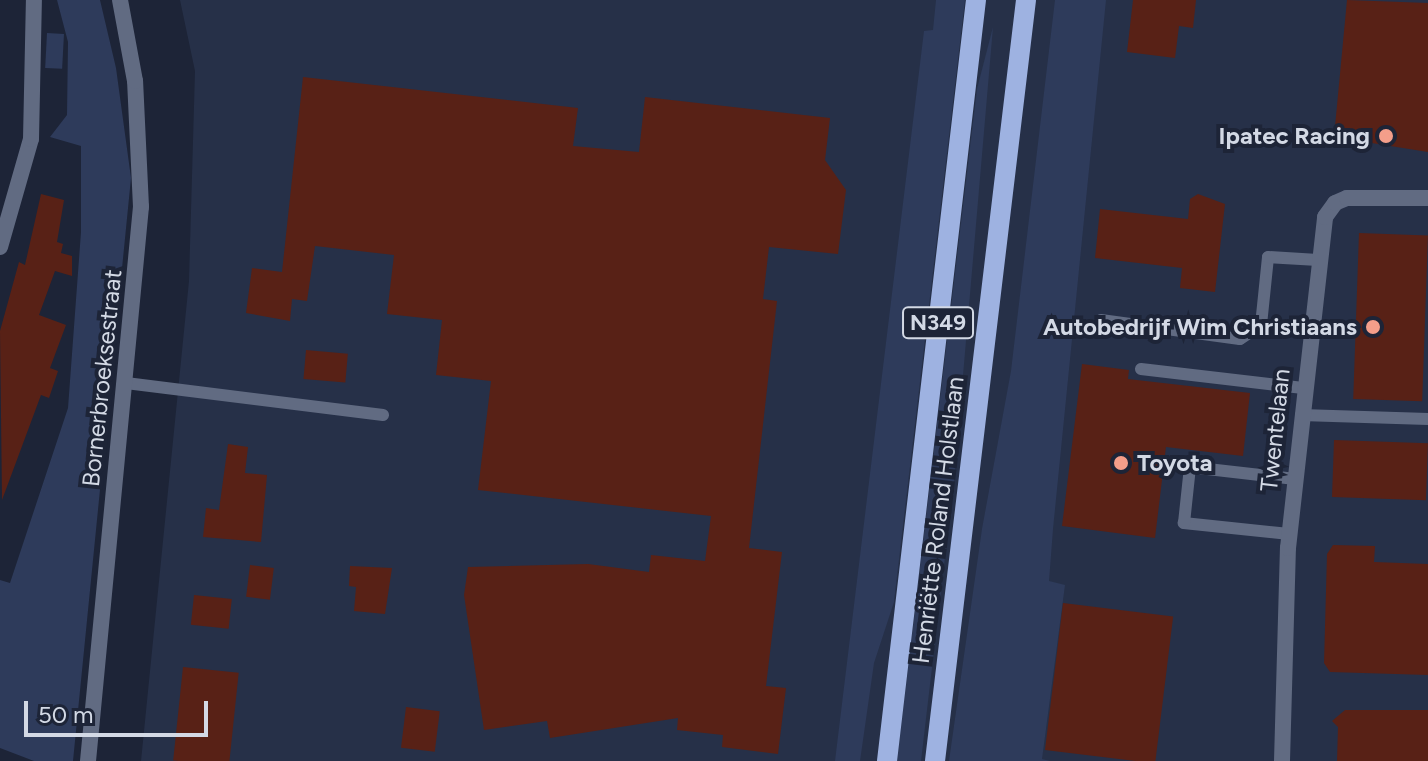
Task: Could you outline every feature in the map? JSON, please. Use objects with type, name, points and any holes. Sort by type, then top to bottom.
[{"type":"main road","name":"Henriëtte Roland Holstlaan","points":[[887,761],[976,0]]},
{"type":"main road","name":"Henriëtte Roland Holstlaan","points":[[935,761],[1026,0]]},
{"type":"street","points":[[0,247],[31,139],[34,0]]},
{"type":"street","name":"Bornerbroeksestraat","points":[[88,761],[141,207],[135,81],[120,0]]},
{"type":"street","name":"Twentelaan","points":[[1282,761],[1289,534],[1303,388],[1325,217],[1335,203],[1365,197],[1428,198]]},
{"type":"lane","points":[[1101,320],[1240,339],[1261,325],[1268,257],[1318,260]]},
{"type":"lane","points":[[1141,369],[1303,388]]},
{"type":"lane","points":[[126,383],[383,415]]},
{"type":"lane","points":[[1301,415],[1428,419]]},
{"type":"lane","points":[[1289,534],[1184,523],[1190,467],[1295,479]]},
{"type":"shaded area","points":[[57,0],[100,0],[116,68],[131,178],[73,761],[34,761],[0,748],[0,580],[10,583],[68,408],[81,232],[81,146],[50,137],[67,115],[68,42]]},
{"type":"shaded area","points":[[180,0],[1428,0],[1428,761],[141,761],[189,281],[195,71]]},
{"type":"shaded area","points":[[936,0],[965,0],[894,602],[874,663],[860,761],[835,761],[924,31],[933,30]]},
{"type":"shaded area","points":[[1055,0],[1106,0],[1049,581],[1065,585],[1042,759],[1050,761],[949,761],[982,529],[1011,371]]},
{"type":"shaded area","points":[[993,27],[954,480],[921,761],[897,761],[977,89]]},
{"type":"shaded area","points":[[47,33],[64,34],[62,69],[45,68]]},
{"type":"building","points":[[1133,0],[1196,0],[1193,28],[1179,26],[1175,58],[1127,52]]},
{"type":"building","points":[[1347,0],[1428,3],[1428,152],[1334,137]]},
{"type":"building","points":[[303,77],[578,108],[573,146],[639,152],[645,97],[830,118],[825,160],[846,190],[838,254],[769,247],[763,299],[777,301],[749,548],[782,552],[766,686],[786,688],[778,754],[722,747],[723,735],[677,730],[678,718],[550,738],[547,721],[484,730],[464,595],[468,567],[588,564],[649,572],[651,555],[705,561],[711,516],[478,490],[491,381],[436,375],[442,320],[387,314],[394,255],[315,246],[307,301],[292,299],[290,321],[246,313],[252,268],[282,272]]},
{"type":"building","points":[[41,194],[64,200],[57,242],[63,244],[61,253],[72,256],[72,276],[55,271],[39,315],[66,325],[50,368],[58,371],[49,398],[41,395],[2,500],[0,331],[19,262],[25,265]]},
{"type":"building","points":[[1198,194],[1225,204],[1215,292],[1180,288],[1182,268],[1095,258],[1100,209],[1188,219],[1190,199]]},
{"type":"building","points":[[1359,233],[1428,235],[1422,401],[1353,399]]},
{"type":"building","points":[[306,350],[348,354],[345,383],[303,379]]},
{"type":"building","points":[[1082,364],[1129,370],[1128,379],[1250,393],[1243,456],[1166,447],[1155,538],[1062,526]]},
{"type":"building","points":[[1334,440],[1428,443],[1426,500],[1332,497]]},
{"type":"building","points":[[228,444],[248,447],[245,473],[267,475],[261,542],[203,537],[206,508],[219,510]]},
{"type":"building","points":[[1333,545],[1375,546],[1374,562],[1428,564],[1428,675],[1330,672],[1324,663],[1327,554]]},
{"type":"building","points":[[250,565],[274,568],[270,600],[246,597]]},
{"type":"building","points":[[350,566],[392,568],[385,614],[354,611],[356,587],[349,586]]},
{"type":"building","points":[[194,595],[232,599],[229,629],[191,625]]},
{"type":"building","points":[[1063,603],[1173,617],[1155,761],[1045,750]]},
{"type":"building","points":[[183,667],[239,673],[229,761],[173,760]]},
{"type":"building","points":[[406,707],[440,711],[435,752],[401,748]]},
{"type":"building","points":[[1345,710],[1428,710],[1428,761],[1337,761],[1338,727],[1332,721]]},
{"type":"place","name":"Ipatec Racing","points":[[1386,136]]},
{"type":"place","name":"Autobedrijf Wim Christiaans","points":[[1373,327]]},
{"type":"place","name":"Toyota","points":[[1121,463]]}]
